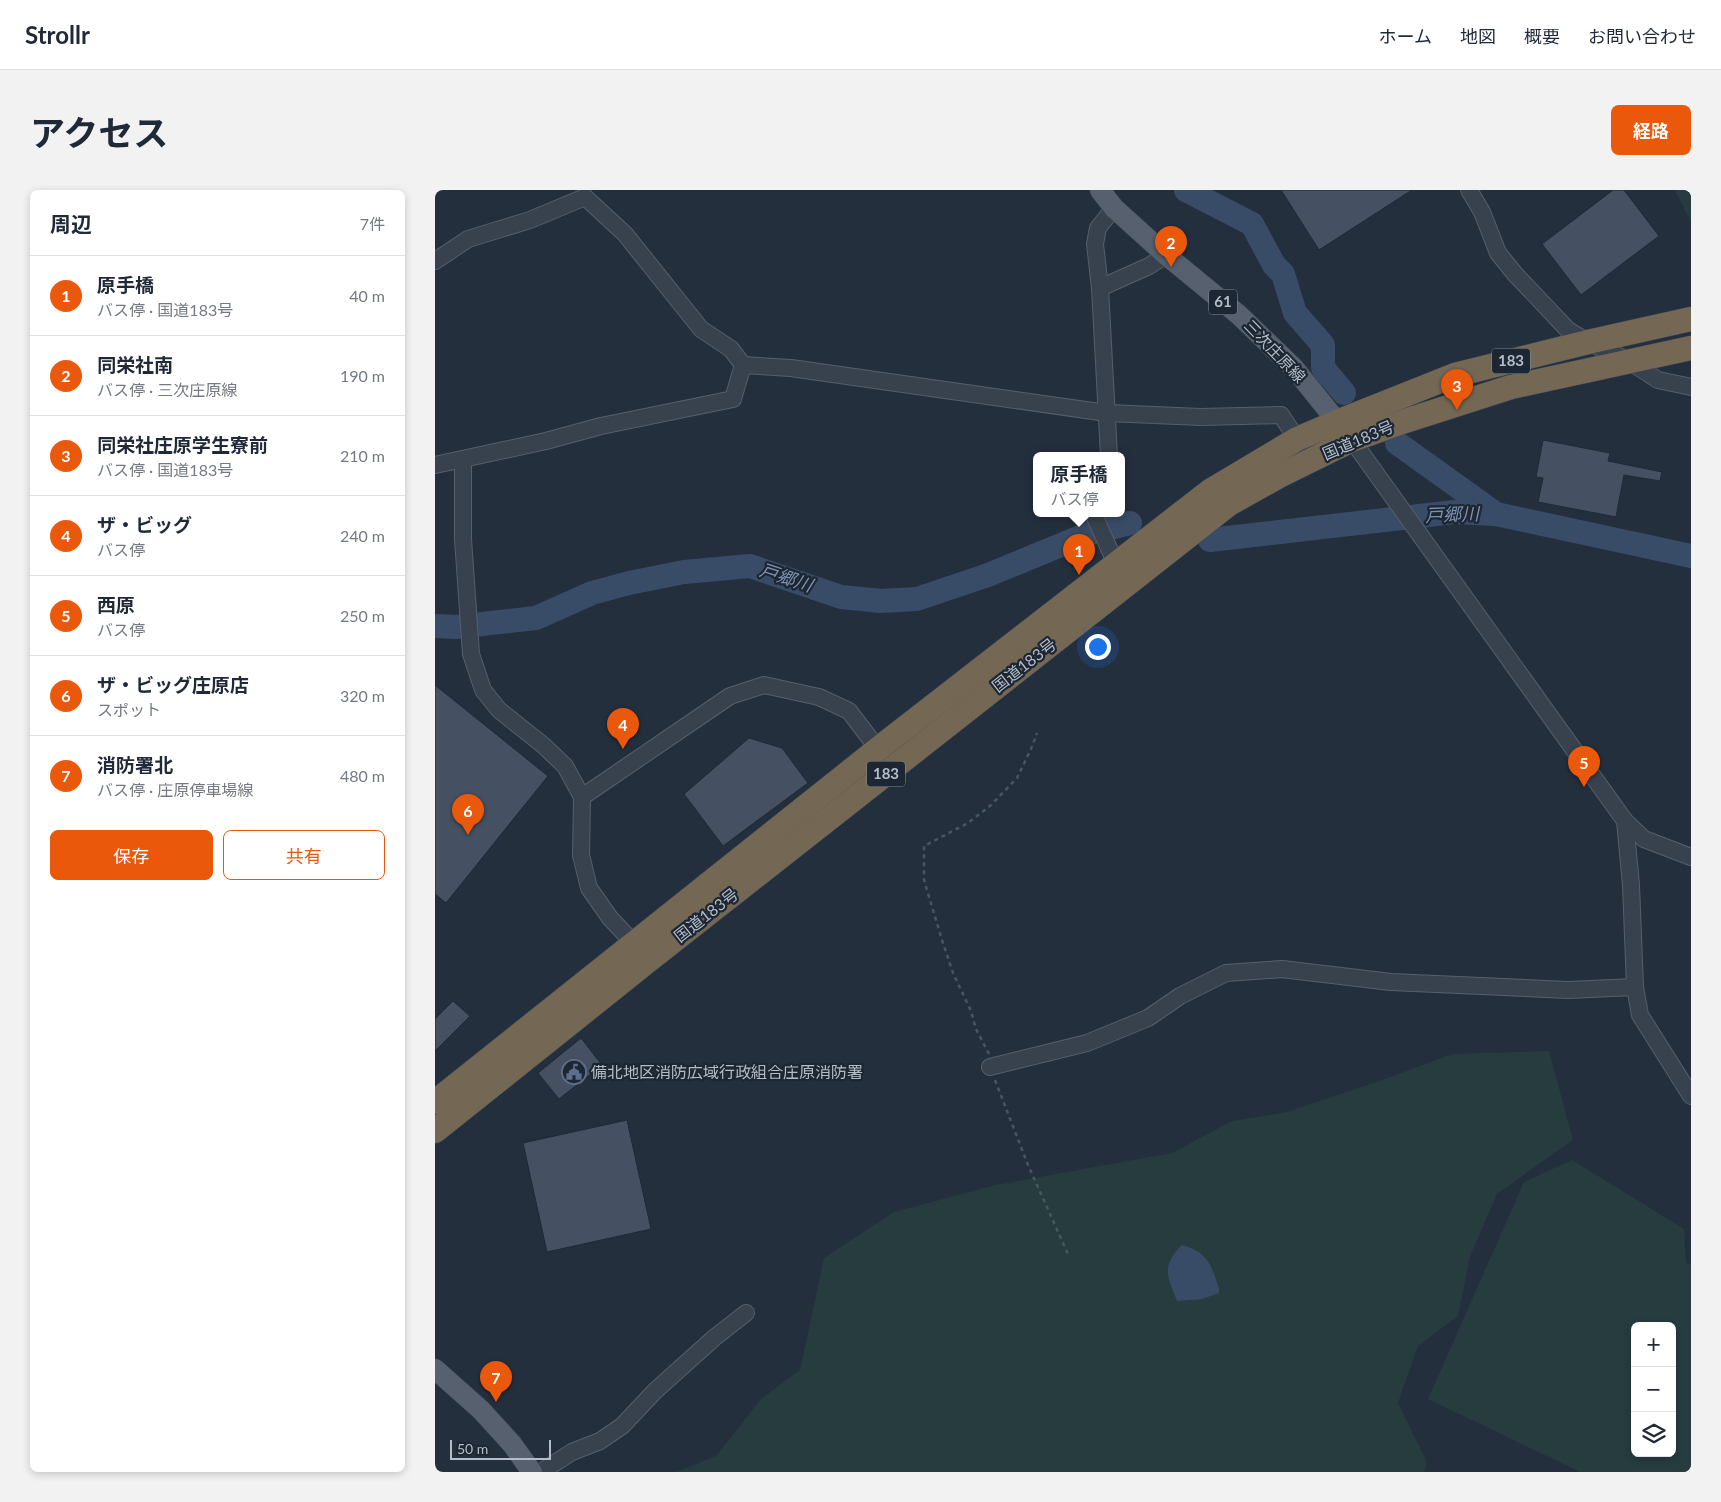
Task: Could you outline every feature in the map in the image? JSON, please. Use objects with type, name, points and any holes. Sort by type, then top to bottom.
[{"type":"highway","name":"国道183号","points":[[435,1131],[879,749],[1210,491],[1297,439],[1455,375],[1588,342],[1691,320]]},
{"type":"highway","name":"国道183号","points":[[435,1102],[641,952],[1229,504],[1281,475],[1352,440],[1405,420],[1511,387],[1691,348]]},
{"type":"main road","name":"三次庄原線","points":[[1100,190],[1114,208],[1166,255],[1239,315],[1294,368],[1352,440]]},
{"type":"main road","points":[[435,1369],[488,1417],[512,1444],[532,1472]]},
{"type":"street","points":[[1469,190],[1482,212],[1498,253],[1515,274],[1568,330],[1588,342],[1629,361],[1658,380],[1691,387]]},
{"type":"street","points":[[435,261],[468,239],[530,220],[585,197],[625,234],[701,329],[731,349],[743,365],[791,368],[1107,413],[1201,417],[1281,415],[1297,439]]},
{"type":"street","points":[[1109,452],[1095,244],[1098,228],[1114,208]]},
{"type":"street","points":[[1099,288],[1149,266],[1166,255]]},
{"type":"street","points":[[435,465],[546,441],[601,426],[733,399],[743,365]]},
{"type":"street","points":[[1352,440],[1625,821],[1644,839],[1691,857]]},
{"type":"street","points":[[463,460],[463,539],[471,654],[483,690],[499,710],[543,745],[565,766],[583,797],[581,856],[589,888],[610,918],[641,952]]},
{"type":"street","points":[[1096,517],[1116,564]]},
{"type":"street","points":[[583,797],[730,696],[764,685],[819,697],[849,711],[879,749]]},
{"type":"street","points":[[1625,821],[1631,885],[1635,987],[1640,1014],[1691,1096]]},
{"type":"street","points":[[990,1067],[1087,1043],[1148,1018],[1180,996],[1226,973],[1283,969],[1391,982],[1568,990],[1635,987]]},
{"type":"street","points":[[541,1472],[572,1452],[600,1441],[622,1426],[655,1391],[714,1338],[746,1313]]},
{"type":"path","points":[[1037,733],[1017,778],[991,805],[968,823],[924,846],[924,880],[953,974],[971,1011],[976,1029],[990,1056],[990,1067],[1028,1165],[1068,1254]]},
{"type":"green space","points":[[1675,190],[1691,190],[1691,222]]},
{"type":"green space","points":[[1549,1051],[1573,1140],[1497,1194],[1470,1256],[1458,1316],[1418,1346],[1398,1403],[1427,1462],[1424,1472],[676,1472],[716,1456],[761,1399],[800,1370],[824,1258],[894,1212],[996,1185],[1172,1153],[1232,1121],[1287,1112],[1452,1054]]},
{"type":"green space","points":[[1572,1160],[1684,1229],[1686,1263],[1691,1265],[1691,1472],[1580,1472],[1428,1399],[1524,1182]]},
{"type":"water","points":[[1182,1245],[1198,1252],[1208,1261],[1214,1273],[1219,1293],[1202,1299],[1177,1301],[1168,1272],[1171,1259]]},
{"type":"building","points":[[1281,190],[1412,190],[1319,250]]},
{"type":"building","points":[[1613,190],[1624,190],[1659,236],[1581,295],[1542,244]]},
{"type":"building","points":[[1543,440],[1610,453],[1608,461],[1662,472],[1660,481],[1624,475],[1616,517],[1538,502],[1543,478],[1536,477]]},
{"type":"building","points":[[435,685],[548,776],[446,903],[435,894]]},
{"type":"building","points":[[749,738],[782,748],[808,783],[723,846],[684,794]]},
{"type":"building","points":[[453,1001],[470,1016],[435,1051],[435,1019]]},
{"type":"building","points":[[581,1038],[602,1065],[559,1099],[538,1073]]},
{"type":"building","points":[[627,1120],[651,1229],[547,1252],[523,1143]]},
{"type":"waterway","points":[[1186,190],[1252,224],[1274,265],[1283,274],[1295,313],[1323,345],[1323,368],[1344,393]]},
{"type":"waterway","points":[[1397,443],[1496,514]]},
{"type":"waterway","name":"戸郷川","points":[[1210,540],[1454,512],[1496,514],[1691,556]]},
{"type":"waterway","name":"戸郷川","points":[[435,626],[456,627],[536,618],[592,593],[629,583],[684,572],[750,566],[841,597],[881,601],[917,599],[988,575],[1090,533],[1130,523]]},
{"type":"place","name":"同栄社南","points":[[1171,267]]},
{"type":"place","name":"同栄社庄原学生寮前","points":[[1457,410]]},
{"type":"place","name":"原手橋","points":[[1079,575]]},
{"type":"place","name":"ザ・ビッグ","points":[[623,749]]},
{"type":"place","name":"西原","points":[[1584,787]]},
{"type":"place","name":"ザ・ビッグ庄原店","points":[[468,835]]},
{"type":"place","name":"備北地区消防広域行政組合庄原消防署","points":[[574,1072]]},
{"type":"place","name":"消防署北","points":[[496,1402]]}]
